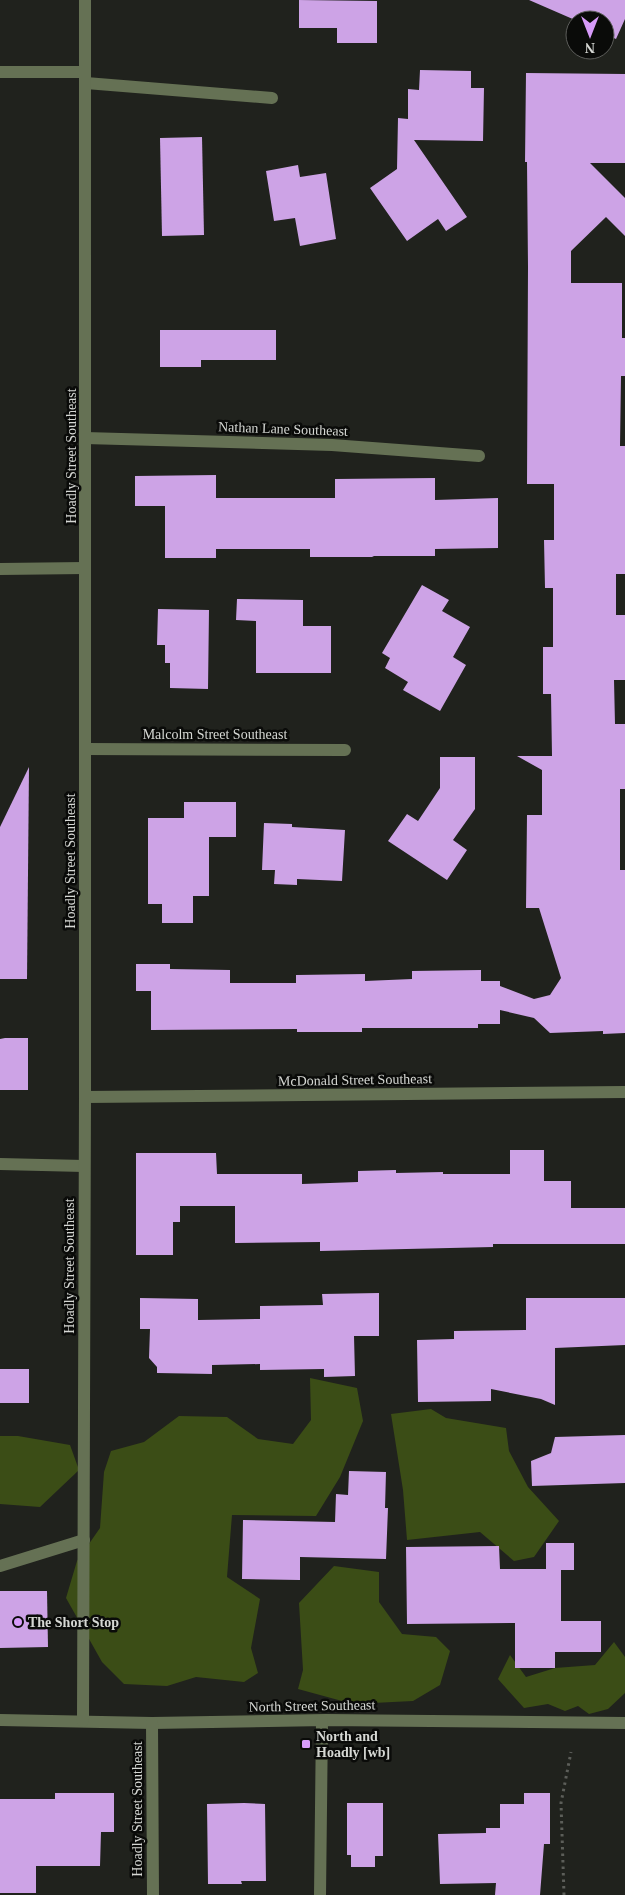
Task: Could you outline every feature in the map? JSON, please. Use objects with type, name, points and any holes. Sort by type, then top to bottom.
[{"type":"street","name":"Hoadly Street Southeast","points":[[83,1721],[84,1166],[86,1097],[85,0]]},
{"type":"street","points":[[0,72],[86,78],[272,98]]},
{"type":"street","name":"Nathan Lane Southeast","points":[[86,438],[332,445],[479,456]]},
{"type":"street","points":[[0,569],[86,568]]},
{"type":"street","name":"Malcolm Street Southeast","points":[[86,748],[345,750]]},
{"type":"street","name":"McDonald Street Southeast","points":[[86,1097],[625,1092]]},
{"type":"street","points":[[0,1164],[84,1166]]},
{"type":"street","points":[[0,1566],[84,1540]]},
{"type":"street","name":"North Street Southeast","points":[[0,1720],[152,1723],[322,1721],[625,1723]]},
{"type":"street","points":[[320,1895],[322,1721]]},
{"type":"street","name":"Hoadly Street Southeast","points":[[152,1723],[152,1895]]},
{"type":"path","points":[[564,1895],[560,1803],[570,1752]]},
{"type":"green space","points":[[310,1378],[357,1388],[363,1421],[340,1477],[316,1516],[232,1515],[227,1577],[260,1599],[251,1648],[258,1673],[244,1682],[196,1677],[167,1686],[124,1684],[102,1662],[66,1598],[77,1561],[100,1528],[104,1472],[111,1451],[144,1442],[179,1416],[227,1417],[258,1439],[293,1444],[311,1420]]},
{"type":"green space","points":[[431,1409],[446,1418],[506,1428],[509,1451],[528,1487],[559,1521],[534,1557],[514,1561],[480,1532],[407,1540],[403,1490],[391,1414]]},
{"type":"green space","points":[[0,1436],[18,1436],[70,1445],[79,1470],[40,1507],[0,1504]]},
{"type":"green space","points":[[334,1566],[379,1572],[379,1602],[402,1634],[436,1637],[450,1651],[440,1685],[413,1701],[353,1704],[298,1689],[303,1670],[299,1603]]},
{"type":"green space","points":[[614,1642],[625,1657],[625,1693],[608,1709],[589,1714],[578,1706],[565,1711],[548,1704],[524,1708],[498,1679],[510,1655],[526,1677],[555,1668],[595,1665]]},
{"type":"building","points":[[299,0],[377,1],[377,43],[337,43],[337,28],[299,28]]},
{"type":"building","points":[[529,0],[625,0],[625,19],[616,39],[615,10],[565,10],[565,16]]},
{"type":"building","points":[[420,70],[471,71],[471,88],[484,88],[483,141],[414,140],[467,217],[446,231],[438,219],[407,241],[370,188],[397,169],[398,118],[408,119],[408,89],[419,90]]},
{"type":"building","points":[[526,73],[625,74],[625,163],[590,163],[625,198],[625,236],[606,217],[571,251],[571,283],[622,283],[622,338],[625,338],[625,376],[621,376],[620,446],[625,446],[625,574],[616,574],[616,615],[625,615],[625,680],[614,680],[615,724],[625,724],[625,789],[620,789],[620,870],[625,870],[625,1033],[603,1034],[603,1031],[550,1033],[534,1018],[500,1010],[500,1024],[478,1024],[478,1028],[362,1028],[362,1032],[297,1032],[297,1029],[151,1030],[151,991],[136,991],[136,964],[170,964],[170,969],[230,970],[230,983],[296,983],[296,975],[365,974],[365,981],[412,979],[412,971],[481,970],[481,981],[500,981],[500,986],[534,999],[550,995],[561,978],[539,908],[526,908],[527,815],[542,815],[542,770],[517,756],[552,756],[551,694],[543,694],[543,647],[553,647],[553,588],[545,588],[544,540],[554,540],[554,484],[527,484],[528,267],[527,162],[525,162]]},
{"type":"building","points":[[202,137],[204,235],[162,236],[160,138]]},
{"type":"building","points":[[298,165],[300,177],[326,173],[336,239],[300,246],[295,218],[274,221],[266,171]]},
{"type":"building","points":[[160,330],[276,330],[276,360],[201,360],[201,367],[160,367]]},
{"type":"building","points":[[216,475],[216,498],[335,498],[335,479],[435,478],[435,500],[498,498],[498,548],[435,549],[435,556],[372,556],[374,557],[310,557],[310,549],[216,549],[216,558],[165,558],[165,506],[135,506],[135,476]]},
{"type":"building","points":[[422,585],[449,600],[442,611],[470,627],[453,657],[466,665],[440,711],[403,690],[408,682],[385,668],[390,658],[382,653]]},
{"type":"building","points":[[237,599],[303,600],[303,626],[331,626],[331,673],[256,673],[256,621],[236,620]]},
{"type":"building","points":[[158,609],[209,610],[208,689],[170,688],[170,663],[165,663],[165,645],[157,645]]},
{"type":"building","points":[[440,757],[475,757],[475,809],[453,840],[467,850],[447,880],[388,841],[407,814],[418,821],[440,788]]},
{"type":"building","points":[[29,767],[27,979],[0,979],[0,827]]},
{"type":"building","points":[[184,802],[236,802],[236,837],[209,837],[209,896],[193,896],[193,923],[162,923],[162,904],[148,904],[148,818],[184,818]]},
{"type":"building","points":[[264,823],[292,824],[292,827],[345,830],[342,881],[297,879],[297,885],[274,884],[275,870],[262,870]]},
{"type":"building","points":[[28,1038],[28,1090],[0,1090],[0,1039]]},
{"type":"building","points":[[510,1150],[544,1150],[544,1181],[571,1181],[571,1208],[625,1208],[625,1244],[493,1244],[493,1247],[320,1251],[320,1242],[235,1243],[235,1206],[180,1206],[180,1222],[173,1222],[173,1255],[136,1255],[136,1153],[216,1153],[217,1174],[302,1174],[302,1184],[358,1182],[358,1171],[396,1170],[396,1173],[510,1174]]},
{"type":"building","points":[[379,1293],[379,1336],[354,1336],[355,1376],[324,1377],[324,1369],[260,1370],[260,1364],[212,1365],[212,1374],[157,1373],[157,1367],[149,1358],[150,1329],[140,1329],[140,1298],[198,1299],[198,1320],[260,1319],[260,1306],[323,1305],[322,1294]]},
{"type":"building","points":[[526,1298],[625,1298],[625,1345],[555,1348],[555,1405],[541,1399],[491,1389],[491,1401],[418,1402],[417,1340],[454,1339],[454,1331],[526,1330]]},
{"type":"building","points":[[0,1369],[29,1369],[29,1403],[0,1403]]},
{"type":"building","points":[[625,1435],[625,1483],[532,1486],[531,1461],[551,1453],[555,1437]]},
{"type":"building","points":[[349,1471],[386,1472],[385,1508],[388,1508],[386,1559],[300,1557],[300,1580],[242,1579],[243,1520],[335,1522],[336,1494],[348,1495]]},
{"type":"building","points":[[546,1543],[574,1543],[574,1570],[561,1570],[561,1621],[601,1621],[601,1652],[555,1652],[555,1668],[515,1668],[515,1623],[407,1624],[406,1547],[499,1546],[500,1569],[546,1569]]},
{"type":"building","points":[[0,1591],[47,1591],[48,1647],[0,1648]]},
{"type":"building","points":[[55,1793],[114,1793],[114,1832],[101,1832],[100,1866],[36,1866],[36,1893],[0,1893],[0,1799],[55,1799]]},
{"type":"building","points":[[524,1793],[550,1793],[550,1844],[544,1844],[540,1895],[495,1895],[496,1883],[440,1884],[438,1834],[486,1833],[486,1828],[500,1828],[500,1804],[524,1804]]},
{"type":"building","points":[[347,1803],[383,1803],[383,1856],[375,1856],[375,1867],[351,1867],[351,1855],[347,1855]]},
{"type":"building","points":[[207,1804],[265,1804],[266,1881],[241,1881],[242,1884],[208,1884]]},
{"type":"place","name":"The Short Stop","points":[[18,1622]]},
{"type":"place","name":"North and Hoadly [wb]","points":[[306,1744]]}]
